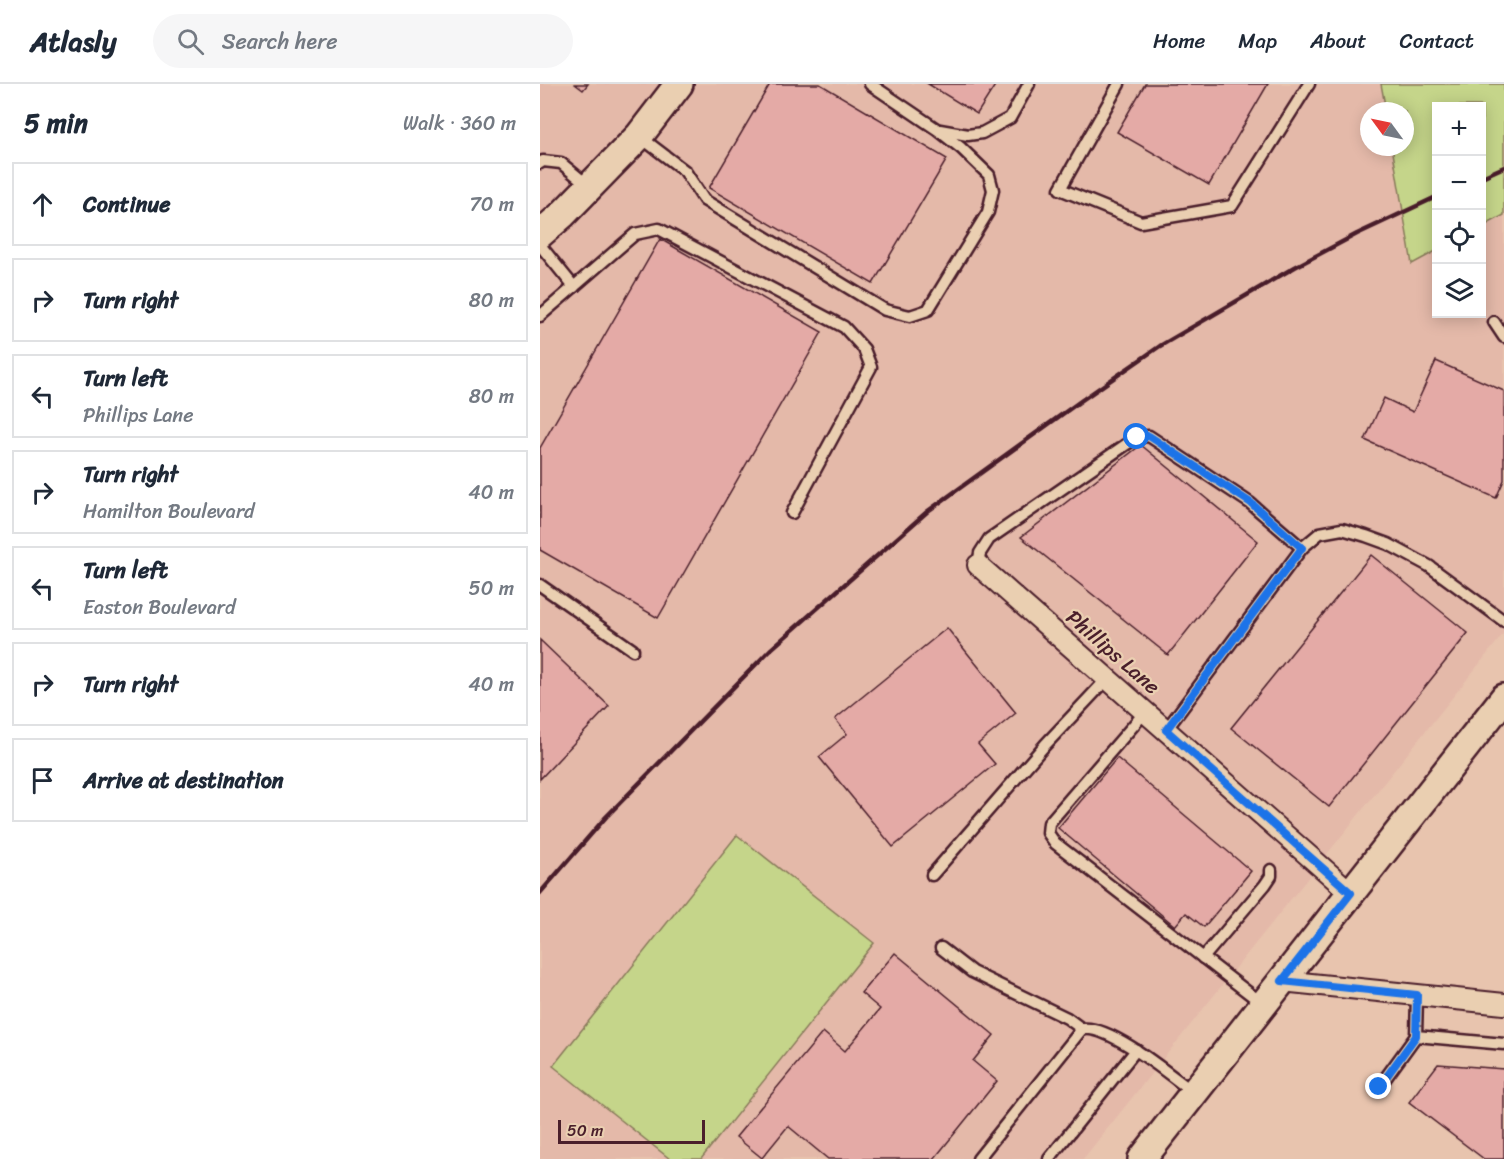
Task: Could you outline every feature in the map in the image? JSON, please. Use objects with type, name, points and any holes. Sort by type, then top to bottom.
[{"type":"street","points":[[540,234],[562,215],[639,136],[679,84]]},
{"type":"street","name":"Phillips Lane","points":[[978,565],[1351,893]]},
{"type":"street","points":[[1144,1158],[1504,698]]},
{"type":"street","points":[[1282,981],[1504,1004]]},
{"type":"lane","points":[[639,136],[685,171],[704,200],[885,310],[910,316],[928,310],[988,212],[993,190],[989,175],[962,148],[870,84]]},
{"type":"lane","points":[[938,130],[968,135],[982,134],[1010,118],[1029,84]]},
{"type":"lane","points":[[1119,84],[1060,189],[1142,222],[1232,206],[1308,84]]},
{"type":"lane","points":[[540,163],[543,161],[561,163],[590,187]]},
{"type":"lane","points":[[540,316],[635,234],[659,229],[844,327],[864,349],[871,367],[792,513]]},
{"type":"lane","points":[[540,245],[574,287]]},
{"type":"lane","points":[[1494,322],[1504,338]]},
{"type":"lane","points":[[978,565],[980,553],[989,539],[1137,437],[1149,436],[1251,503],[1302,548]]},
{"type":"lane","points":[[1166,730],[1302,548],[1320,533],[1342,529],[1388,544],[1429,566],[1504,621]]},
{"type":"lane","points":[[540,585],[633,650]]},
{"type":"lane","points":[[932,875],[1045,745],[1107,679]]},
{"type":"lane","points":[[1145,712],[1049,823],[1048,833],[1056,843],[1263,1005]]},
{"type":"lane","points":[[1203,958],[1265,885],[1271,876],[1271,870]]},
{"type":"lane","points":[[941,948],[972,972],[1086,1028],[1111,1036],[1136,1050],[1194,1093]]},
{"type":"lane","points":[[1379,1087],[1416,1036],[1417,995]]},
{"type":"lane","points":[[978,1159],[1086,1028]]},
{"type":"lane","points":[[1416,1036],[1504,1044]]},
{"type":"lane","points":[[1049,1159],[1136,1050]]},
{"type":"shaded area","points":[[540,84],[1381,84],[1384,102],[1360,102],[1360,156],[1394,156],[1412,263],[1432,253],[1432,318],[1486,318],[1486,225],[1504,215],[1504,633],[1083,1159],[540,1159]]},
{"type":"green space","points":[[1381,84],[1504,84],[1504,215],[1486,225],[1486,102],[1432,102],[1432,253],[1412,264],[1394,156],[1414,156],[1414,102],[1384,102]]},
{"type":"green space","points":[[737,835],[874,943],[701,1159],[670,1159],[553,1066]]},
{"type":"building","points":[[575,84],[588,84],[583,90]]},
{"type":"building","points":[[770,84],[820,84],[947,159],[873,284],[709,188]]},
{"type":"building","points":[[928,84],[996,84],[977,114]]},
{"type":"building","points":[[1145,84],[1268,84],[1209,185],[1117,132]]},
{"type":"building","points":[[660,239],[822,332],[658,618],[540,550],[540,448]]},
{"type":"building","points":[[1436,361],[1504,391],[1504,480],[1496,498],[1365,440],[1384,398],[1413,412]]},
{"type":"building","points":[[1141,445],[1258,541],[1168,655],[1021,537]]},
{"type":"building","points":[[1371,555],[1468,633],[1329,807],[1231,728]]},
{"type":"building","points":[[947,628],[1016,713],[978,744],[995,764],[893,847],[819,757],[847,734],[835,719]]},
{"type":"building","points":[[540,640],[609,706],[540,779]]},
{"type":"building","points":[[1117,758],[1251,871],[1204,927],[1186,913],[1175,926],[1058,828]]},
{"type":"building","points":[[895,953],[994,1035],[973,1061],[997,1081],[934,1159],[828,1159],[788,1126],[762,1158],[736,1137],[823,1032],[845,1051],[880,1009],[861,993]]},
{"type":"building","points":[[1438,1064],[1504,1069],[1504,1159],[1484,1159],[1409,1102]]},
{"type":"railway","points":[[1486,175],[1504,167]]},
{"type":"railway","points":[[540,893],[606,817],[770,650],[928,511],[1160,346],[1295,267],[1357,234],[1432,199]]},
{"type":"route","points":[[1137,437],[1149,436],[1251,503],[1302,548],[1166,730],[1351,893],[1282,981],[1417,995],[1416,1036],[1379,1087]]}]
